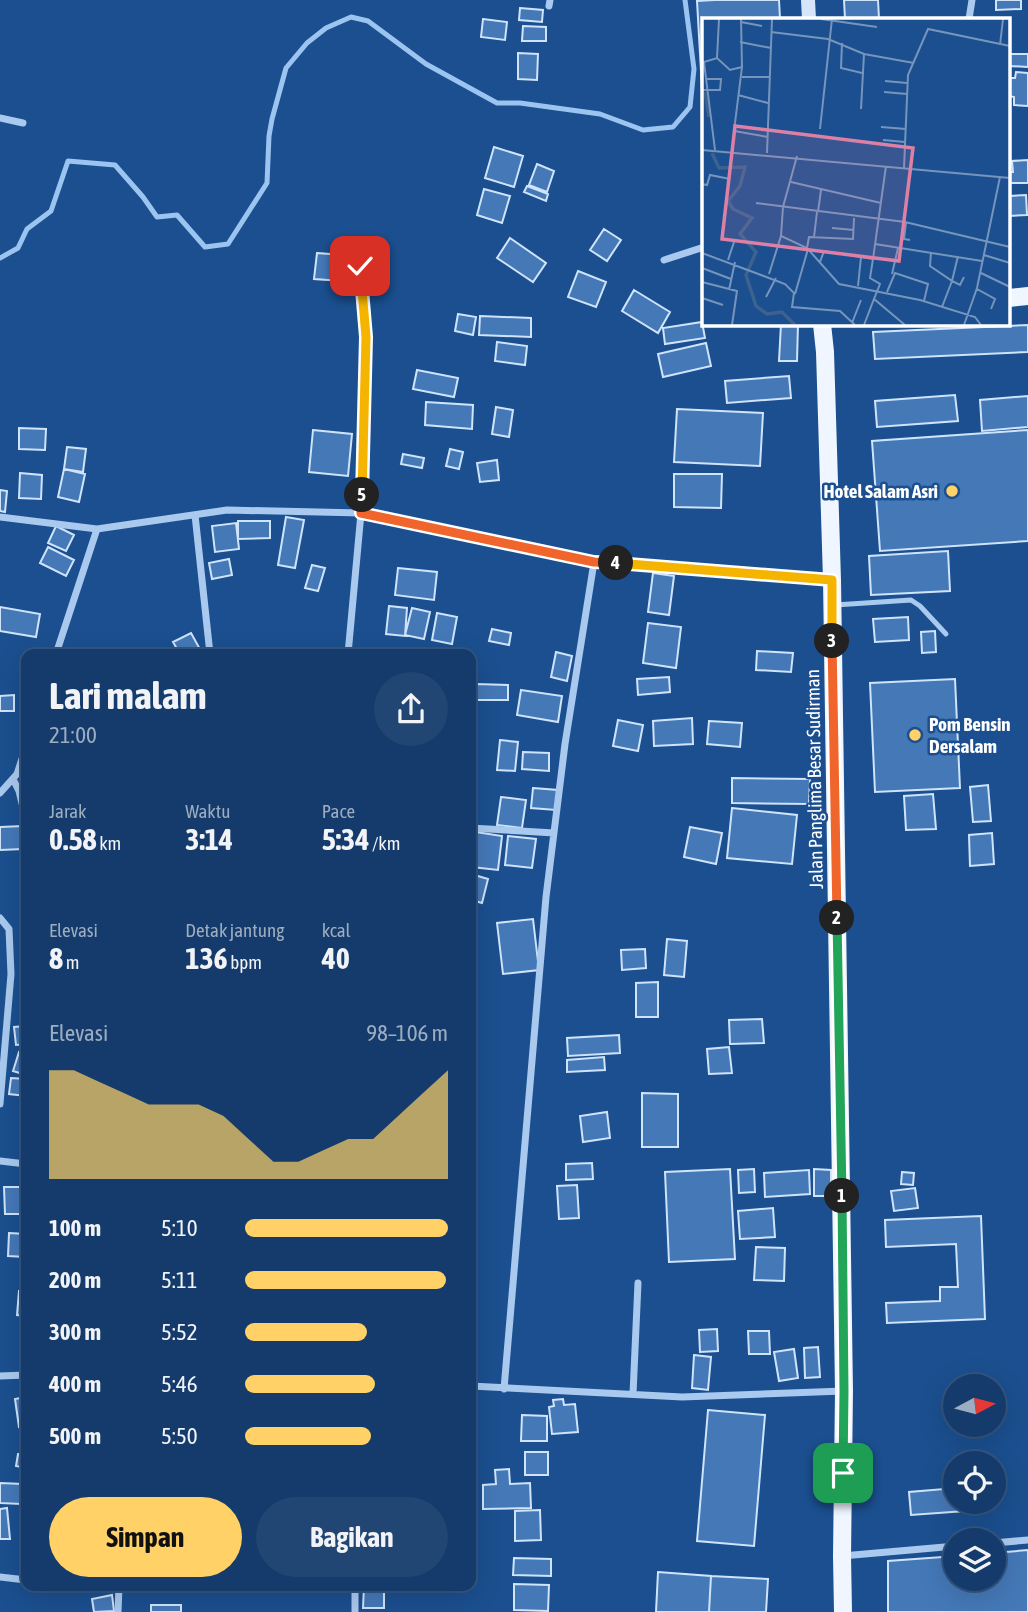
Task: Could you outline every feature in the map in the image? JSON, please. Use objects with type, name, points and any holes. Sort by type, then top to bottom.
[{"type":"main road","points":[[808,0],[810,18]]},
{"type":"main road","points":[[1010,298],[1028,296]]},
{"type":"main road","name":"Jalan Panglima Besar Sudirman","points":[[822,326],[832,580],[844,1391],[843,1612]]},
{"type":"street","points":[[968,18],[972,0]]},
{"type":"street","points":[[0,118],[23,123]]},
{"type":"street","points":[[664,260],[702,248]]},
{"type":"street","points":[[348,649],[361,513],[366,337],[360,266]]},
{"type":"street","points":[[0,517],[97,529],[226,510],[361,513],[594,562],[832,580]]},
{"type":"street","points":[[195,515],[209,649]]},
{"type":"street","points":[[58,649],[97,529]]},
{"type":"street","points":[[504,1389],[546,897],[565,744],[594,562]]},
{"type":"street","points":[[0,793],[13,779],[21,759]]},
{"type":"street","points":[[13,779],[21,799]]},
{"type":"street","points":[[476,828],[554,833]]},
{"type":"street","points":[[0,918],[9,929],[11,964],[0,1104]]},
{"type":"street","points":[[0,1161],[21,1163]]},
{"type":"street","points":[[633,1394],[638,1283]]},
{"type":"street","points":[[0,1376],[21,1375]]},
{"type":"street","points":[[476,1386],[682,1397],[844,1391]]},
{"type":"street","points":[[1006,1541],[1028,1540]]},
{"type":"street","points":[[842,1556],[943,1547]]},
{"type":"street","points":[[0,1577],[21,1579]]},
{"type":"street","points":[[118,1612],[119,1591]]},
{"type":"street","points":[[355,1591],[355,1612]]},
{"type":"lane","points":[[832,605],[911,600],[946,634]]},
{"type":"building","points":[[779,0],[780,18],[702,18],[702,88],[697,1]]},
{"type":"building","points":[[844,0],[878,0],[879,18],[845,18]]},
{"type":"building","points":[[996,0],[1021,0],[1021,9],[996,10]]},
{"type":"building","points":[[520,8],[543,10],[542,22],[519,20]]},
{"type":"building","points":[[483,19],[507,22],[505,40],[481,37]]},
{"type":"building","points":[[523,26],[546,27],[546,41],[522,41]]},
{"type":"building","points":[[518,53],[538,54],[537,80],[518,79]]},
{"type":"building","points":[[1010,54],[1028,54],[1028,67],[1010,66]]},
{"type":"building","points":[[1016,72],[1028,73],[1028,106],[1014,105],[1014,97],[1010,96],[1010,78],[1015,78]]},
{"type":"building","points":[[494,147],[523,156],[514,187],[485,178]]},
{"type":"building","points":[[1028,160],[1028,183],[1010,183],[1012,161]]},
{"type":"building","points":[[537,164],[554,171],[547,192],[529,185]]},
{"type":"building","points":[[527,186],[548,194],[546,201],[524,192]]},
{"type":"building","points":[[484,189],[510,196],[502,223],[477,215]]},
{"type":"building","points":[[1026,195],[1027,215],[1010,216],[1010,196]]},
{"type":"building","points":[[604,229],[621,240],[607,261],[590,250]]},
{"type":"building","points":[[510,238],[546,263],[533,282],[497,258]]},
{"type":"building","points":[[317,253],[343,255],[342,281],[314,279]]},
{"type":"building","points":[[578,271],[606,282],[596,307],[568,297]]},
{"type":"building","points":[[634,290],[670,312],[658,333],[622,311]]},
{"type":"building","points":[[458,314],[476,317],[473,335],[455,331]]},
{"type":"building","points":[[480,316],[531,318],[531,337],[479,335]]},
{"type":"building","points":[[702,322],[705,338],[665,344],[663,328]]},
{"type":"building","points":[[1028,325],[1028,352],[875,359],[873,332]]},
{"type":"building","points":[[781,326],[798,326],[797,361],[779,361]]},
{"type":"building","points":[[497,342],[527,346],[525,365],[495,361]]},
{"type":"building","points":[[706,343],[711,366],[663,377],[658,354]]},
{"type":"building","points":[[417,370],[458,378],[454,397],[413,389]]},
{"type":"building","points":[[789,376],[791,398],[727,403],[725,381]]},
{"type":"building","points":[[955,395],[958,421],[877,427],[875,401]]},
{"type":"building","points":[[1028,396],[1028,427],[982,431],[980,400]]},
{"type":"building","points":[[426,402],[473,405],[472,429],[425,425]]},
{"type":"building","points":[[496,407],[513,410],[509,437],[492,434]]},
{"type":"building","points":[[677,409],[763,413],[760,466],[674,462]]},
{"type":"building","points":[[19,428],[46,429],[45,450],[19,449]]},
{"type":"building","points":[[313,430],[352,434],[348,476],[309,472]]},
{"type":"building","name":"Hotel Salam Asri","points":[[1028,430],[1028,541],[880,551],[872,441]]},
{"type":"building","points":[[67,447],[86,449],[83,472],[64,469]]},
{"type":"building","points":[[450,449],[463,452],[459,469],[446,466]]},
{"type":"building","points":[[403,454],[424,458],[422,468],[401,464]]},
{"type":"building","points":[[497,460],[499,480],[480,482],[477,463]]},
{"type":"building","points":[[64,469],[85,474],[79,502],[58,497]]},
{"type":"building","points":[[20,473],[42,475],[41,499],[19,498]]},
{"type":"building","points":[[674,474],[722,474],[721,508],[674,507]]},
{"type":"building","points":[[0,490],[7,491],[5,512],[0,511]]},
{"type":"building","points":[[286,517],[304,520],[295,568],[278,565]]},
{"type":"building","points":[[238,521],[270,521],[270,538],[238,539]]},
{"type":"building","points":[[236,523],[239,549],[215,552],[212,526]]},
{"type":"building","points":[[56,526],[74,535],[66,551],[48,543]]},
{"type":"building","points":[[48,547],[74,560],[66,576],[40,563]]},
{"type":"building","points":[[948,551],[950,591],[871,595],[869,556]]},
{"type":"building","points":[[229,559],[232,575],[212,579],[209,563]]},
{"type":"building","points":[[312,565],[325,568],[318,591],[305,588]]},
{"type":"building","points":[[398,568],[437,572],[434,600],[395,595]]},
{"type":"building","points":[[653,573],[674,576],[669,615],[648,612]]},
{"type":"building","points":[[389,606],[407,608],[405,636],[386,634]]},
{"type":"building","points":[[0,607],[40,614],[36,637],[0,631]]},
{"type":"building","points":[[412,608],[430,612],[424,639],[405,635]]},
{"type":"building","points":[[437,613],[457,617],[452,644],[432,640]]},
{"type":"building","points":[[908,617],[909,640],[875,642],[873,619]]},
{"type":"building","points":[[648,623],[681,627],[676,668],[643,663]]},
{"type":"building","points":[[492,629],[511,633],[509,645],[489,641]]},
{"type":"building","points":[[935,631],[936,652],[922,653],[921,632]]},
{"type":"building","points":[[191,633],[200,649],[177,649],[173,642]]},
{"type":"building","points":[[757,651],[793,653],[791,672],[756,670]]},
{"type":"building","points":[[556,652],[572,656],[567,681],[551,677]]},
{"type":"building","points":[[669,677],[670,692],[638,695],[637,679]]},
{"type":"building","name":"Pom Bensin Dersalam","points":[[955,679],[960,788],[875,792],[870,683]]},
{"type":"building","points":[[476,684],[508,685],[508,700],[476,700]]},
{"type":"building","points":[[521,690],[562,696],[558,722],[517,715]]},
{"type":"building","points":[[14,695],[14,711],[0,711],[0,696]]},
{"type":"building","points":[[692,718],[693,744],[654,746],[653,721]]},
{"type":"building","points":[[618,720],[643,725],[638,751],[613,746]]},
{"type":"building","points":[[709,721],[742,723],[740,747],[707,744]]},
{"type":"building","points":[[500,740],[518,742],[515,771],[497,770]]},
{"type":"building","points":[[523,752],[549,753],[549,771],[522,769]]},
{"type":"building","points":[[732,778],[810,779],[809,804],[732,803]]},
{"type":"building","points":[[988,785],[991,821],[973,822],[970,787]]},
{"type":"building","points":[[533,788],[558,790],[556,810],[531,808]]},
{"type":"building","points":[[933,794],[936,829],[906,830],[904,796]]},
{"type":"building","points":[[501,797],[526,800],[522,828],[497,825]]},
{"type":"building","points":[[732,808],[797,815],[792,864],[727,858]]},
{"type":"building","points":[[21,826],[21,849],[0,850],[0,827]]},
{"type":"building","points":[[690,827],[722,833],[716,864],[684,857]]},
{"type":"building","points":[[476,832],[502,836],[498,870],[476,867]]},
{"type":"building","points":[[992,833],[994,864],[970,866],[969,835]]},
{"type":"building","points":[[508,836],[536,839],[532,868],[505,865]]},
{"type":"building","points":[[476,875],[488,879],[482,903],[476,901]]},
{"type":"building","points":[[533,919],[539,970],[503,974],[497,923]]},
{"type":"building","points":[[667,939],[687,941],[684,977],[664,975]]},
{"type":"building","points":[[645,949],[646,968],[622,970],[621,950]]},
{"type":"building","points":[[658,982],[658,1017],[636,1017],[636,983]]},
{"type":"building","points":[[762,1019],[764,1043],[730,1044],[729,1020]]},
{"type":"building","points":[[21,1026],[21,1044],[16,1045],[14,1027]]},
{"type":"building","points":[[619,1035],[620,1053],[568,1056],[567,1038]]},
{"type":"building","points":[[729,1047],[732,1073],[709,1074],[707,1049]]},
{"type":"building","points":[[19,1052],[21,1053],[21,1073],[13,1071]]},
{"type":"building","points":[[604,1057],[605,1070],[567,1072],[567,1060]]},
{"type":"building","points":[[11,1078],[21,1079],[21,1095],[9,1094]]},
{"type":"building","points":[[642,1093],[678,1094],[678,1147],[642,1147]]},
{"type":"building","points":[[607,1112],[610,1138],[583,1142],[580,1116]]},
{"type":"building","points":[[592,1163],[593,1179],[566,1180],[566,1164]]},
{"type":"building","points":[[730,1169],[735,1259],[669,1262],[665,1172]]},
{"type":"building","points":[[754,1169],[755,1192],[739,1193],[738,1170]]},
{"type":"building","points":[[814,1169],[831,1170],[831,1196],[814,1196]]},
{"type":"building","points":[[809,1170],[810,1194],[765,1197],[764,1173]]},
{"type":"building","points":[[902,1172],[914,1173],[913,1185],[901,1184]]},
{"type":"building","points":[[577,1185],[579,1218],[559,1219],[557,1186]]},
{"type":"building","points":[[4,1187],[21,1187],[21,1214],[5,1214]]},
{"type":"building","points":[[915,1188],[918,1208],[894,1211],[891,1191]]},
{"type":"building","points":[[773,1208],[775,1237],[740,1239],[738,1211]]},
{"type":"building","points":[[981,1216],[985,1319],[887,1323],[886,1303],[940,1301],[940,1287],[958,1287],[956,1244],[886,1247],[885,1220]]},
{"type":"building","points":[[9,1233],[21,1234],[21,1257],[8,1256]]},
{"type":"building","points":[[756,1247],[785,1248],[784,1281],[754,1280]]},
{"type":"building","points":[[19,1291],[21,1291],[21,1315],[17,1315]]},
{"type":"building","points":[[717,1329],[718,1351],[700,1352],[699,1330]]},
{"type":"building","points":[[748,1331],[769,1331],[770,1354],[749,1354]]},
{"type":"building","points":[[818,1347],[820,1377],[805,1378],[804,1348]]},
{"type":"building","points":[[794,1349],[798,1378],[779,1381],[774,1352]]},
{"type":"building","points":[[694,1355],[711,1357],[708,1390],[692,1388]]},
{"type":"building","points":[[21,1398],[21,1427],[19,1427],[15,1399]]},
{"type":"building","points":[[563,1399],[564,1405],[575,1404],[578,1432],[552,1434],[549,1407],[554,1406],[553,1400]]},
{"type":"building","points":[[708,1410],[765,1415],[754,1546],[697,1541]]},
{"type":"building","points":[[522,1415],[547,1416],[547,1441],[521,1441]]},
{"type":"building","points":[[525,1452],[548,1452],[548,1475],[525,1475]]},
{"type":"building","points":[[18,1454],[21,1454],[21,1467],[16,1466]]},
{"type":"building","points":[[509,1469],[510,1484],[530,1483],[531,1508],[483,1509],[483,1485],[496,1484],[495,1470]]},
{"type":"building","points":[[0,1483],[21,1484],[21,1504],[0,1503]]},
{"type":"building","points":[[943,1489],[943,1513],[911,1515],[909,1492]]},
{"type":"building","points":[[7,1508],[10,1539],[0,1539],[0,1509]]},
{"type":"building","points":[[540,1510],[541,1540],[515,1541],[515,1511]]},
{"type":"building","points":[[1028,1550],[1028,1612],[888,1612],[888,1561],[943,1557],[943,1591],[1006,1591],[1006,1552]]},
{"type":"building","points":[[514,1558],[551,1559],[551,1576],[513,1575]]},
{"type":"building","points":[[658,1572],[711,1576],[709,1612],[656,1612]]},
{"type":"building","points":[[711,1576],[768,1579],[766,1612],[709,1612]]},
{"type":"building","points":[[514,1584],[549,1585],[548,1611],[514,1610]]},
{"type":"building","points":[[364,1591],[384,1591],[384,1608],[363,1608]]},
{"type":"building","points":[[112,1595],[114,1611],[94,1612],[92,1599]]},
{"type":"building","points":[[151,1605],[181,1605],[181,1612],[151,1612]]},
{"type":"waterway","points":[[0,258],[18,248],[27,229],[51,211],[68,161],[115,165],[157,217],[177,215],[205,247],[228,244],[267,183],[269,136],[286,68],[307,43],[326,28],[351,17],[368,21],[426,64],[497,103],[520,103],[600,114],[643,130],[673,127],[690,107],[694,69],[685,0]]},
{"type":"place","name":"Hotel Salam Asri","points":[[952,491]]},
{"type":"place","name":"Pom Bensin Dersalam","points":[[915,735]]},
{"type":"route","points":[[360,266],[366,337],[361,513],[594,562],[832,580],[843,1473]]}]
